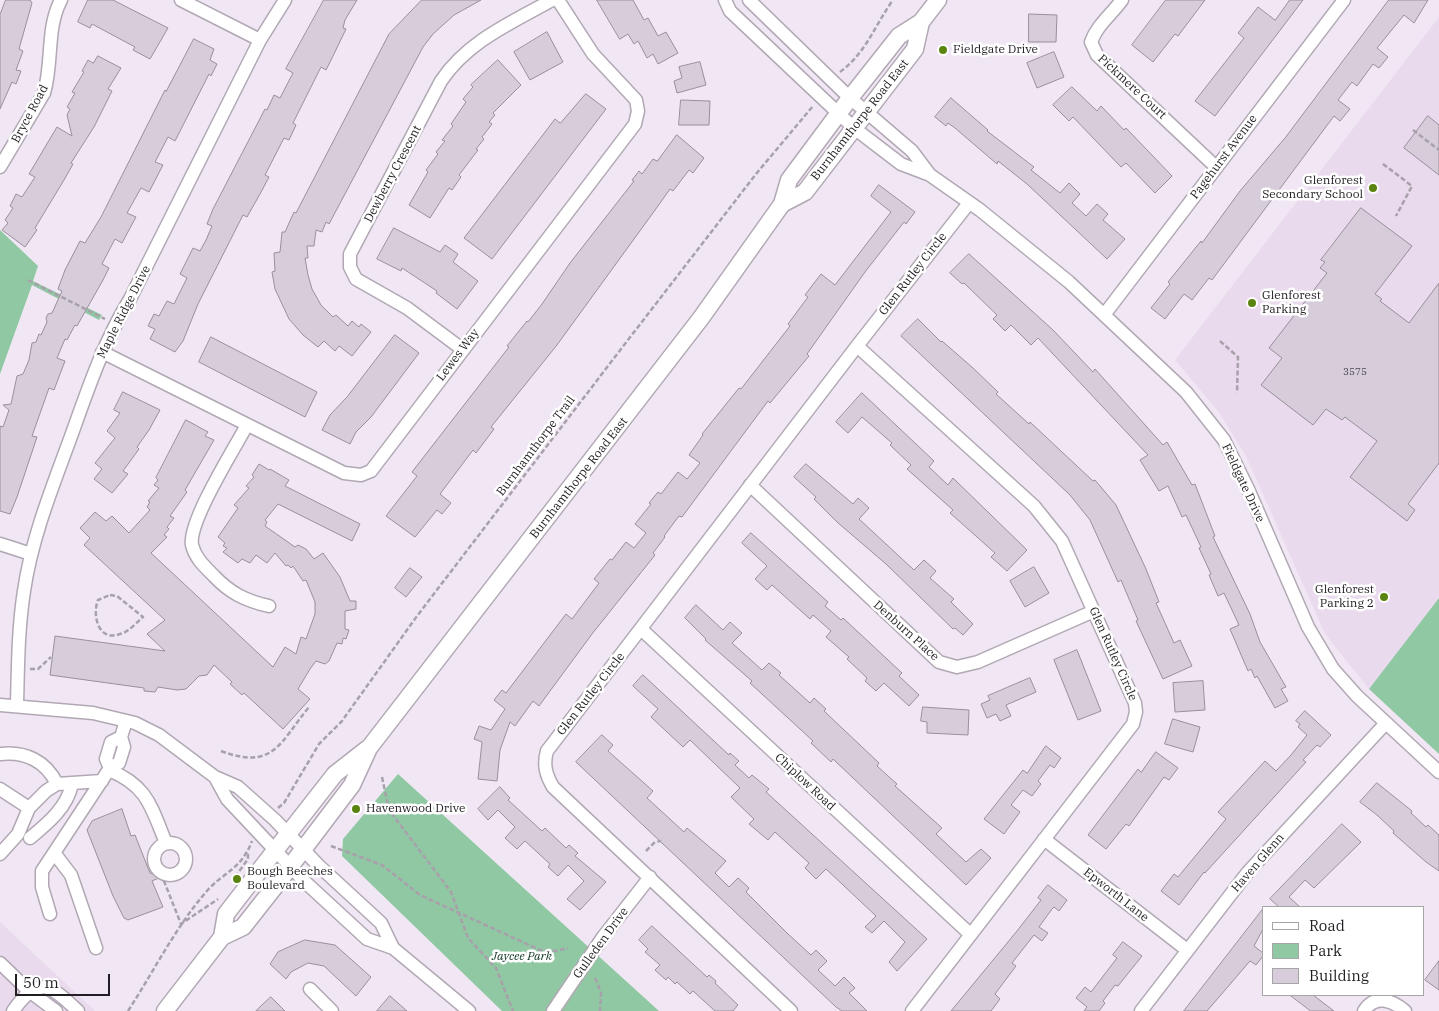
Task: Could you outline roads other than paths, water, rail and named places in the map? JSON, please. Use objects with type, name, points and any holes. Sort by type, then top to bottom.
[{"type":"main road","name":"Burnhamthorpe Road East","points":[[165,1011],[222,937],[243,926],[304,849],[352,785],[369,748],[701,318],[782,204],[789,180],[850,98],[899,36],[921,22],[938,0]]},
{"type":"main road","name":"Burnhamthorpe Road East","points":[[782,204],[805,192],[915,49],[921,22]]},
{"type":"main road","name":"Burnhamthorpe Road East","points":[[222,937],[226,914],[335,774],[369,748]]},
{"type":"street","name":"Bryce Road","points":[[0,167],[44,93],[48,80],[54,18],[61,0]]},
{"type":"street","points":[[181,0],[260,40]]},
{"type":"street","name":"Maple Ridge Drive","points":[[17,705],[18,648],[24,591],[31,554],[102,352],[260,40],[285,0]]},
{"type":"street","name":"Dewberry Crescent","points":[[462,349],[408,308],[361,283],[352,273],[350,254],[441,81],[453,64],[484,38],[552,0]]},
{"type":"street","name":"Lewes Way","points":[[102,352],[344,474],[361,476],[375,467],[462,349],[636,121],[638,111],[636,100],[594,54],[558,0]]},
{"type":"street","name":"Fieldgate Drive","points":[[724,0],[730,11],[838,115],[901,164],[930,175],[969,202],[1069,282],[1186,392],[1224,440],[1320,649],[1333,669],[1357,696],[1439,772]]},
{"type":"street","name":"Fieldgate Drive","points":[[749,0],[850,98],[912,151],[930,175]]},
{"type":"street","name":"Pickmere Court","points":[[1122,0],[1096,28],[1091,42],[1097,55],[1216,167]]},
{"type":"street","name":"Pagehurst Avenue","points":[[1104,315],[1344,0]]},
{"type":"street","name":"Glen Rutley Circle","points":[[791,1011],[553,787],[544,766],[547,751],[969,202]]},
{"type":"street","name":"Glen Rutley Circle","points":[[857,346],[1034,506],[1062,541],[1135,703],[1136,712],[1133,724],[912,1011]]},
{"type":"street","points":[[247,425],[195,521],[192,545],[200,562],[228,591],[247,600],[269,606]]},
{"type":"street","name":"Denburn Place","points":[[750,485],[939,662],[957,667],[978,662],[1094,611]]},
{"type":"street","points":[[0,544],[31,554]]},
{"type":"street","name":"Chiplow Road","points":[[641,629],[970,934]]},
{"type":"street","points":[[0,704],[93,712],[126,721],[159,735],[215,777],[238,787],[382,924],[393,948]]},
{"type":"street","points":[[50,914],[41,879],[42,872],[55,854],[59,843],[107,773],[106,759],[111,742],[121,737],[126,721]]},
{"type":"street","name":"Haven Glenn","points":[[1141,1011],[1248,872],[1386,723]]},
{"type":"street","points":[[0,754],[27,755],[49,771],[57,784]]},
{"type":"street","points":[[0,854],[18,834],[29,808],[46,791],[57,784],[72,784],[107,773],[126,777],[141,789],[166,843],[180,847],[185,861],[181,872],[176,875],[164,873],[156,865],[155,854],[166,843]]},
{"type":"street","points":[[215,777],[227,799],[304,882],[367,939],[393,948],[469,1011]]},
{"type":"street","points":[[30,838],[53,818],[67,798],[72,784]]},
{"type":"street","points":[[0,789],[29,808]]},
{"type":"street","name":"Epworth Lane","points":[[1044,839],[1187,950]]},
{"type":"street","points":[[55,854],[70,875],[96,948]]},
{"type":"street","name":"Gulleden Drive","points":[[553,1011],[603,937],[650,877]]},
{"type":"street","points":[[0,962],[29,991],[56,1011]]},
{"type":"street","points":[[13,1011],[29,991],[42,988],[54,990],[78,1011]]},
{"type":"street","points":[[310,989],[332,1011]]},
{"type":"street","points":[[1364,1011],[1368,1005],[1382,999],[1395,1002],[1405,1011]]},
{"type":"place","name":"Fieldgate Drive","points":[[943,50]]},
{"type":"place","name":"Glenforest Secondary School","points":[[1373,188]]},
{"type":"place","name":"Glenforest Parking","points":[[1252,303]]},
{"type":"place","name":"Glenforest Parking 2","points":[[1384,597]]},
{"type":"place","name":"Havenwood Drive","points":[[356,809]]},
{"type":"place","name":"Bough Beeches Boulevard","points":[[237,879]]},
{"type":"park label","name":"Jaycee Park","points":[[522,957]]}]
